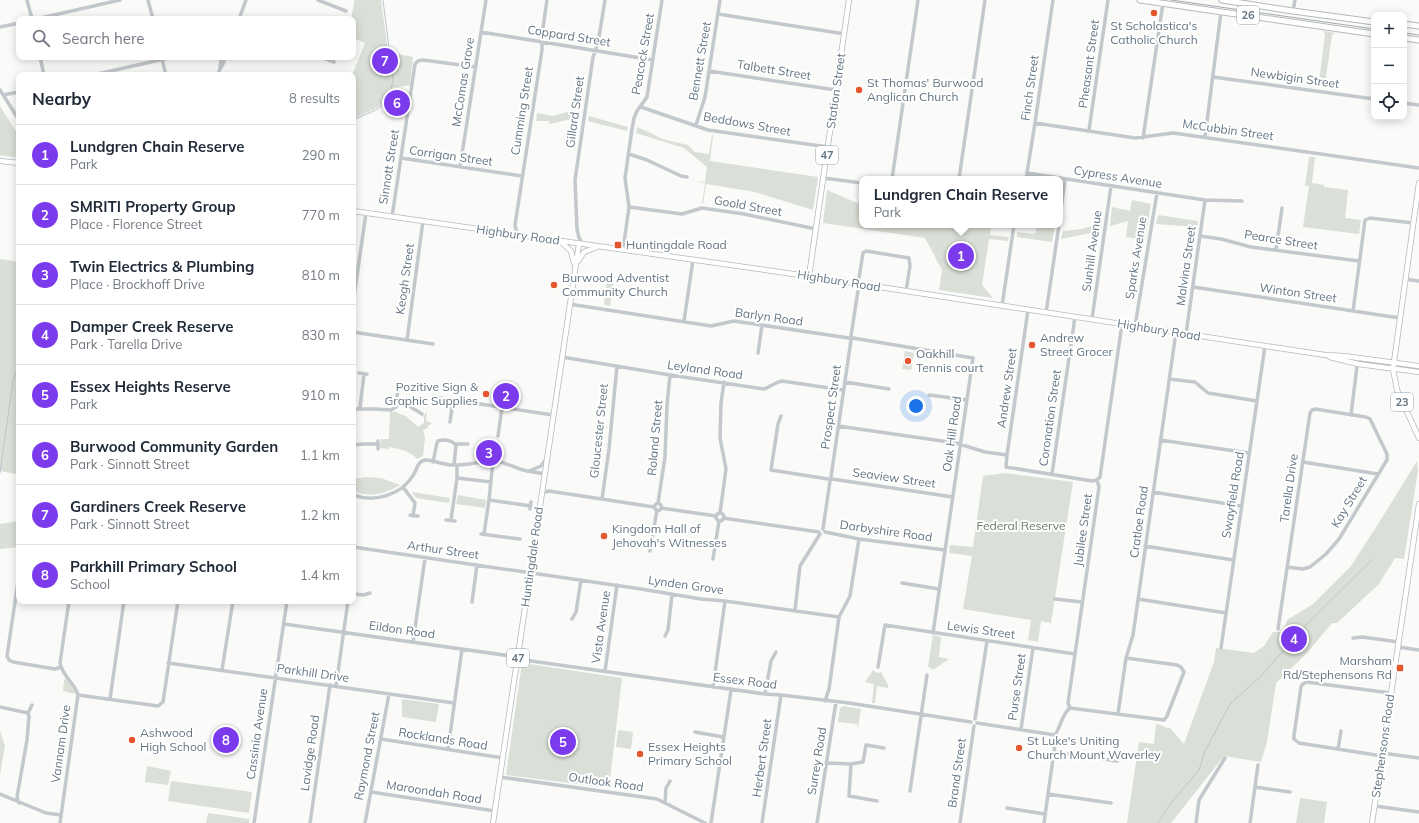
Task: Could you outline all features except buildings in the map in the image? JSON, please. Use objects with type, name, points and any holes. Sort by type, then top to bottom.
[{"type":"highway","name":"26","points":[[1140,0],[1371,33]]},
{"type":"highway","name":"26","points":[[1222,0],[1371,22]]},
{"type":"highway","points":[[1357,31],[1358,20]]},
{"type":"highway","points":[[1407,24],[1419,26]]},
{"type":"highway","points":[[1407,38],[1419,40]]},
{"type":"main road","name":"Station Street","points":[[809,276],[849,0]]},
{"type":"main road","points":[[0,161],[16,164]]},
{"type":"main road","name":"23","points":[[1419,184],[1393,369],[1397,390],[1419,438]]},
{"type":"main road","name":"Highbury Road","points":[[356,211],[809,276],[1325,355],[1393,369],[1419,372]]},
{"type":"main road","points":[[560,241],[569,248],[572,253],[574,271]]},
{"type":"main road","name":"Huntingdale Road","points":[[493,823],[574,271],[581,244]]},
{"type":"main road","name":"47","points":[[574,271],[579,258],[584,252],[600,246]]},
{"type":"main road","name":"Highbury Road","points":[[1358,361],[1419,366]]},
{"type":"main road","name":"Stephensons Road","points":[[1372,823],[1419,504]]},
{"type":"street","points":[[27,0],[31,16]]},
{"type":"street","points":[[49,16],[120,0]]},
{"type":"street","points":[[148,0],[152,16]]},
{"type":"street","points":[[240,16],[246,0]]},
{"type":"street","points":[[318,0],[346,11]]},
{"type":"street","name":"McComas Grove","points":[[460,167],[486,0]]},
{"type":"street","name":"Cumming Street","points":[[515,225],[547,0]]},
{"type":"street","name":"Gillard Street","points":[[572,243],[576,238],[577,229],[575,180],[593,57],[598,43],[605,0]]},
{"type":"street","name":"Peacock Street","points":[[623,250],[629,207],[625,178],[634,118],[636,111],[641,107],[647,97],[662,0]]},
{"type":"street","name":"Bennett Street","points":[[696,125],[705,97],[720,0]]},
{"type":"street","points":[[892,176],[918,0]]},
{"type":"street","points":[[959,176],[985,0]]},
{"type":"street","name":"Finch Street","points":[[1027,176],[1053,0]]},
{"type":"street","name":"Pheasant Street","points":[[1089,130],[1108,0]]},
{"type":"street","points":[[1293,11],[1295,0]]},
{"type":"street","points":[[1143,138],[1163,3]]},
{"type":"street","points":[[1205,137],[1221,12]]},
{"type":"street","points":[[718,14],[844,34]]},
{"type":"street","points":[[0,27],[16,24]]},
{"type":"street","name":"Coppard Street","points":[[481,32],[653,60]]},
{"type":"street","points":[[41,60],[43,72]]},
{"type":"street","points":[[105,72],[154,60]]},
{"type":"street","points":[[162,60],[165,72]]},
{"type":"street","points":[[218,72],[224,60]]},
{"type":"street","points":[[329,60],[334,62]]},
{"type":"street","name":"Sinnott Street","points":[[392,217],[415,64],[418,60],[423,60],[476,68]]},
{"type":"street","name":"Talbett Street","points":[[709,71],[836,90]]},
{"type":"street","name":"Newbigin Street","points":[[1213,77],[1371,99]]},
{"type":"street","points":[[0,90],[16,115]]},
{"type":"street","points":[[3,95],[16,93]]},
{"type":"street","points":[[1407,103],[1419,105]]},
{"type":"street","name":"Beddows Street","points":[[641,107],[713,131],[828,148]]},
{"type":"street","name":"McCubbin Street","points":[[1035,123],[1135,138],[1173,133],[1419,168]]},
{"type":"street","points":[[629,154],[647,160],[681,176],[687,177]]},
{"type":"street","name":"Corrigan Street","points":[[401,158],[522,176]]},
{"type":"street","name":"Cypress Avenue","points":[[1028,173],[1047,176]]},
{"type":"street","points":[[824,178],[859,183]]},
{"type":"street","name":"Cypress Avenue","points":[[1063,179],[1205,200],[1242,201]]},
{"type":"street","points":[[1063,198],[1066,179]]},
{"type":"street","name":"Sunhill Avenue","points":[[1092,320],[1111,186]]},
{"type":"street","name":"Sparks Avenue","points":[[1135,326],[1157,193]]},
{"type":"street","name":"Malvina Street","points":[[1186,334],[1205,200]]},
{"type":"street","name":"Goold Street","points":[[629,207],[682,214],[702,208],[744,214],[816,229]]},
{"type":"street","points":[[1276,250],[1282,208]]},
{"type":"street","points":[[356,283],[366,213]]},
{"type":"street","points":[[1353,311],[1365,220],[1370,218],[1414,223]]},
{"type":"street","name":"Keogh Street","points":[[407,340],[423,221]]},
{"type":"street","points":[[506,233],[511,231],[515,225]]},
{"type":"street","points":[[515,225],[517,232],[520,235]]},
{"type":"street","points":[[1002,306],[1014,228]]},
{"type":"street","points":[[1046,312],[1059,228]]},
{"type":"street","name":"Gillard Street","points":[[577,229],[581,244]]},
{"type":"street","name":"Pearce Street","points":[[1200,236],[1221,239],[1251,247],[1360,261]]},
{"type":"street","name":"Prospect Street","points":[[795,610],[800,566],[822,532],[844,390],[861,259],[864,252],[906,256],[909,259],[910,266],[906,291]]},
{"type":"street","points":[[684,321],[693,260]]},
{"type":"street","points":[[1405,280],[1419,281]]},
{"type":"street","name":"Winton Street","points":[[1193,287],[1400,318]]},
{"type":"street","name":"Barlyn Road","points":[[569,304],[711,326],[734,321],[851,338]]},
{"type":"street","name":"Andrew Street","points":[[1028,310],[1006,465],[1009,468],[1052,474]]},
{"type":"street","name":"Coronation Street","points":[[1052,474],[1074,317]]},
{"type":"street","name":"Jubilee Street","points":[[1055,735],[1060,728],[1066,712],[1070,708],[1068,703],[1099,487],[1097,480],[1100,477],[1122,324]]},
{"type":"street","points":[[758,353],[762,325]]},
{"type":"street","points":[[356,332],[433,344]]},
{"type":"street","name":"Cratloe Road","points":[[1118,714],[1126,658],[1133,635],[1176,332]]},
{"type":"street","name":"Oak Hill Road","points":[[851,338],[973,358],[933,633]]},
{"type":"street","name":"Swayfield Road","points":[[1221,648],[1265,346]]},
{"type":"street","name":"Leyland Road","points":[[562,357],[764,389],[782,381],[844,390]]},
{"type":"street","points":[[1351,414],[1358,361]]},
{"type":"street","name":"Gloucester Street","points":[[602,499],[609,449],[617,366]]},
{"type":"street","points":[[359,373],[365,374],[360,408]]},
{"type":"street","name":"Roland Street","points":[[658,503],[665,457],[670,375]]},
{"type":"street","points":[[1169,379],[1197,383],[1208,393],[1257,401]]},
{"type":"street","points":[[719,521],[723,518],[722,514],[720,513],[726,469],[720,438],[721,403],[724,382]]},
{"type":"street","points":[[845,382],[889,389]]},
{"type":"street","points":[[356,409],[391,410],[396,407],[398,388],[400,386],[415,387],[426,391]]},
{"type":"street","points":[[929,395],[967,400]]},
{"type":"street","points":[[433,397],[553,415]]},
{"type":"street","points":[[450,422],[453,400]]},
{"type":"street","points":[[396,402],[406,404],[422,414]]},
{"type":"street","points":[[498,436],[502,408]]},
{"type":"street","name":"Tarella Drive","points":[[1278,629],[1310,413],[1315,409],[1370,418]]},
{"type":"street","name":"Seaview Street","points":[[781,416],[778,424],[771,470],[953,497]]},
{"type":"street","name":"Kay Street","points":[[1287,567],[1303,569],[1310,567],[1326,554],[1339,539],[1387,460],[1387,454],[1370,418]]},
{"type":"street","points":[[838,426],[960,444],[985,452],[1007,455]]},
{"type":"street","points":[[433,462],[438,441],[444,440],[452,441],[455,444],[468,444]]},
{"type":"street","points":[[1160,440],[1249,453]]},
{"type":"street","points":[[356,445],[378,442],[378,449]]},
{"type":"street","points":[[451,520],[457,478],[455,465],[455,444]]},
{"type":"street","points":[[528,471],[541,466],[547,459]]},
{"type":"street","points":[[356,496],[367,498],[387,496],[403,487],[414,475],[420,463],[425,460],[443,465],[493,461],[544,474]]},
{"type":"street","points":[[493,461],[489,500],[483,534],[520,540]]},
{"type":"street","points":[[1303,462],[1378,474]]},
{"type":"street","points":[[1052,474],[1092,481],[1097,480]]},
{"type":"street","points":[[457,478],[491,482]]},
{"type":"street","points":[[403,487],[415,503],[412,516],[418,516]]},
{"type":"street","points":[[542,493],[549,491],[716,516],[720,513]]},
{"type":"street","points":[[1153,492],[1241,506]]},
{"type":"street","points":[[489,500],[531,505]]},
{"type":"street","points":[[650,551],[656,504],[658,503],[661,505],[661,508]]},
{"type":"street","points":[[713,559],[719,521],[716,519],[716,516]]},
{"type":"street","name":"Darbyshire Road","points":[[723,518],[822,532],[859,539],[945,550]]},
{"type":"street","points":[[827,701],[839,617],[850,596],[859,539]]},
{"type":"street","points":[[1145,546],[1233,560]]},
{"type":"street","name":"Arthur Street","points":[[356,547],[530,573]]},
{"type":"street","points":[[413,642],[425,558]]},
{"type":"street","points":[[472,602],[477,565]]},
{"type":"street","name":"Lynden Grove","points":[[530,573],[617,585],[672,595],[839,617]]},
{"type":"street","points":[[572,619],[576,612],[581,580]]},
{"type":"street","points":[[902,583],[939,588]]},
{"type":"street","name":"Vista Avenue","points":[[605,671],[617,585]]},
{"type":"street","points":[[356,594],[364,595],[370,593]]},
{"type":"street","points":[[16,595],[7,656],[9,660],[55,669],[61,667],[69,604]]},
{"type":"street","points":[[665,636],[668,630],[672,595]]},
{"type":"street","points":[[1054,599],[1082,602]]},
{"type":"street","points":[[1138,599],[1226,613]]},
{"type":"street","points":[[713,687],[725,601]]},
{"type":"street","points":[[110,699],[124,604]]},
{"type":"street","points":[[78,695],[158,706],[163,702],[178,604]]},
{"type":"street","points":[[222,670],[233,604]]},
{"type":"street","name":"Cassinia Avenue","points":[[254,823],[287,604]]},
{"type":"street","points":[[336,686],[348,604]]},
{"type":"street","name":"Eildon Road","points":[[284,624],[518,658]]},
{"type":"street","name":"Lewis Street","points":[[878,667],[885,625],[1075,654]]},
{"type":"street","points":[[1353,638],[1362,637],[1419,650]]},
{"type":"street","points":[[977,723],[975,719],[987,641]]},
{"type":"street","name":"Purse Street","points":[[1021,729],[1033,648]]},
{"type":"street","points":[[448,749],[462,649]]},
{"type":"street","points":[[765,694],[770,661],[776,652]]},
{"type":"street","name":"Essex Road","points":[[518,658],[731,690],[836,702],[971,722]]},
{"type":"street","points":[[1070,708],[1164,720],[1167,716],[1184,672],[1181,667],[1177,665],[1126,658]]},
{"type":"street","name":"Parkhill Drive","points":[[168,663],[454,703]]},
{"type":"street","name":"Vannam Drive","points":[[60,823],[78,695],[61,667]]},
{"type":"street","points":[[910,791],[927,675]]},
{"type":"street","points":[[1391,693],[1306,682],[1302,685],[1294,739],[1299,743],[1338,749],[1419,758]]},
{"type":"street","name":"Lavidge Road","points":[[310,823],[330,685]]},
{"type":"street","points":[[711,823],[731,690]]},
{"type":"street","name":"Raymond Street","points":[[364,823],[389,694]]},
{"type":"street","name":"Herbert Street","points":[[762,823],[781,695]]},
{"type":"street","name":"Surrey Road","points":[[817,823],[836,702]]},
{"type":"street","points":[[19,803],[17,797],[27,740],[28,713],[32,705]]},
{"type":"street","points":[[0,707],[28,713]]},
{"type":"street","points":[[975,719],[971,722],[974,726],[977,723]]},
{"type":"street","points":[[977,723],[1055,735],[1056,737],[1044,823]]},
{"type":"street","name":"Brand Street","points":[[960,823],[974,726]]},
{"type":"street","points":[[1338,749],[1342,731]]},
{"type":"street","points":[[695,732],[723,737]]},
{"type":"street","name":"Rocklands Road","points":[[381,739],[503,758]]},
{"type":"street","points":[[826,763],[851,764],[863,762],[866,745],[884,748]]},
{"type":"street","points":[[1054,752],[1117,761]]},
{"type":"street","points":[[1196,823],[1199,800],[1225,758]]},
{"type":"street","points":[[851,764],[849,796],[877,801]]},
{"type":"street","points":[[1250,823],[1258,765]]},
{"type":"street","name":"Outlook Road","points":[[500,777],[657,799],[705,823]]},
{"type":"street","points":[[665,802],[666,788],[670,781]]},
{"type":"street","points":[[1255,787],[1290,792]]},
{"type":"street","name":"Maroondah Road","points":[[371,792],[495,811]]},
{"type":"street","points":[[0,794],[46,813],[61,815]]},
{"type":"street","points":[[1048,794],[1111,803]]},
{"type":"street","points":[[1375,806],[1419,812]]},
{"type":"street","points":[[1007,808],[1045,814]]},
{"type":"green space","points":[[354,0],[381,0],[388,52],[413,57],[410,85],[390,88],[388,98],[377,108],[356,118],[356,72],[353,72],[365,43],[356,39],[356,16],[352,16]]},
{"type":"green space","points":[[1323,31],[1335,33],[1332,35],[1325,84],[1327,87],[1316,85],[1319,83],[1325,34]]},
{"type":"green space","points":[[392,93],[406,95],[404,109],[388,106]]},
{"type":"green space","points":[[0,106],[16,131],[16,158],[0,155]]},
{"type":"green space","points":[[571,111],[581,112],[579,120],[572,119],[549,124],[549,121],[536,121],[537,113],[553,116]]},
{"type":"green space","points":[[589,116],[628,127],[627,131],[588,121]]},
{"type":"green space","points":[[637,127],[662,139],[688,145],[695,152],[709,154],[713,135],[710,161],[818,177],[813,210],[755,192],[706,184],[702,204],[705,183],[692,181],[705,182],[707,167],[684,148],[636,133]]},
{"type":"green space","points":[[1309,157],[1315,157],[1312,183],[1324,185],[1324,187],[1348,190],[1345,218],[1361,220],[1359,234],[1303,227],[1309,186],[1305,186]]},
{"type":"green space","points":[[827,190],[859,204],[859,228],[991,228],[990,235],[1009,237],[1008,241],[989,239],[982,285],[993,298],[939,290],[942,270],[925,238],[823,223]]},
{"type":"green space","points":[[1132,200],[1151,204],[1145,240],[1126,237],[1128,221],[1110,226],[1112,207],[1130,211]]},
{"type":"green space","points":[[1158,215],[1198,221],[1197,227],[1156,224]]},
{"type":"green space","points":[[1102,223],[1101,231],[1061,239],[1063,231],[1082,229]]},
{"type":"green space","points":[[1036,228],[1054,228],[1052,242],[1017,237],[1017,232],[1035,234]]},
{"type":"green space","points":[[0,259],[16,262],[16,474],[0,471]]},
{"type":"green space","points":[[607,280],[614,281],[610,306],[604,304]]},
{"type":"green space","name":"Oakhill Tennis court","points":[[905,351],[914,353],[911,370],[902,369]]},
{"type":"green space","points":[[390,412],[397,412],[406,416],[418,427],[424,423],[423,416],[427,412],[426,421],[432,423],[428,426],[428,428],[423,430],[425,438],[423,456],[417,459],[408,452],[389,447],[389,449],[380,448],[381,439],[389,439]]},
{"type":"green space","points":[[1417,461],[1418,471],[1404,559],[1395,558],[1379,584],[1337,623],[1332,623],[1308,652],[1276,683],[1267,742],[1261,762],[1224,756],[1171,823],[1127,823],[1139,742],[1154,744],[1156,724],[1170,728],[1184,744],[1214,662],[1216,648],[1254,653],[1264,646],[1273,632],[1282,632],[1285,629],[1287,620],[1313,604],[1351,566]]},
{"type":"green space","name":"Federal Reserve","points":[[1005,473],[1073,482],[1051,623],[1041,621],[1038,642],[1028,640],[1031,620],[963,609],[972,556],[949,553],[950,545],[973,547],[983,476]]},
{"type":"green space","points":[[366,477],[381,478],[400,485],[389,491],[371,495],[356,492],[356,479]]},
{"type":"green space","points":[[412,492],[450,498],[449,503],[416,498]]},
{"type":"green space","points":[[458,495],[486,500],[485,508],[456,504]]},
{"type":"green space","points":[[16,521],[16,547],[0,549],[0,524]]},
{"type":"green space","points":[[933,635],[941,637],[939,657],[949,659],[933,670],[928,667]]},
{"type":"green space","points":[[522,663],[622,678],[609,788],[506,775]]},
{"type":"green space","points":[[873,670],[877,673],[881,672],[888,685],[888,688],[877,686],[875,703],[872,703],[874,684],[865,682]]},
{"type":"green space","points":[[66,678],[75,690],[75,694],[63,691],[64,680]]},
{"type":"green space","points":[[402,699],[439,704],[436,722],[402,717]]},
{"type":"green space","points":[[843,706],[861,709],[858,727],[857,724],[838,722],[840,708]]},
{"type":"green space","points":[[618,730],[633,732],[631,749],[616,747]]},
{"type":"green space","points":[[0,731],[5,746],[0,774]]},
{"type":"green space","points":[[147,766],[171,771],[168,785],[145,782]]},
{"type":"green space","points":[[171,781],[252,792],[249,813],[168,801]]},
{"type":"green space","points":[[1300,798],[1327,802],[1324,823],[1296,823]]},
{"type":"green space","points":[[208,813],[249,819],[249,823],[206,823]]},
{"type":"waterway","points":[[356,119],[376,110],[384,104],[390,95],[393,80],[383,0]]},
{"type":"waterway","points":[[0,473],[13,381],[16,372]]},
{"type":"waterway","points":[[1158,823],[1171,803],[1199,770],[1205,751],[1230,704],[1260,677],[1306,625],[1372,560]]},
{"type":"tram line","points":[[1171,0],[1371,29]]},
{"type":"tram line","points":[[1407,33],[1419,35]]},
{"type":"place","name":"St Scholastica's Catholic Church","points":[[1154,13]]},
{"type":"place","name":"Gardiners Creek Reserve","points":[[385,61]]},
{"type":"place","name":"St Thomas' Burwood Anglican Church","points":[[859,90]]},
{"type":"place","name":"Burwood Community Garden","points":[[397,103]]},
{"type":"place","name":"Huntingdale Road","points":[[618,245]]},
{"type":"place","name":"Lundgren Chain Reserve","points":[[961,256]]},
{"type":"place","name":"Burwood Adventist Community Church","points":[[554,285]]},
{"type":"place","name":"Andrew Street Grocer","points":[[1032,345]]},
{"type":"place","name":"Oakhill Tennis court","points":[[908,361]]},
{"type":"place","name":"Pozitive Sign & Graphic Supplies","points":[[486,394]]},
{"type":"place","name":"SMRITI Property Group","points":[[506,396]]},
{"type":"place","name":"Twin Electrics & Plumbing","points":[[489,453]]},
{"type":"place","name":"Kingdom Hall of Jehovah's Witnesses","points":[[604,536]]},
{"type":"place","name":"Damper Creek Reserve","points":[[1294,639]]},
{"type":"place","name":"Marsham Rd/Stephensons Rd","points":[[1400,668]]},
{"type":"place","name":"Ashwood High School","points":[[132,740]]},
{"type":"place","name":"Parkhill Primary School","points":[[226,740]]},
{"type":"place","name":"Essex Heights Reserve","points":[[563,742]]},
{"type":"place","name":"St Luke's Uniting Church Mount Waverley","points":[[1019,748]]},
{"type":"place","name":"Essex Heights Primary School","points":[[640,754]]}]
